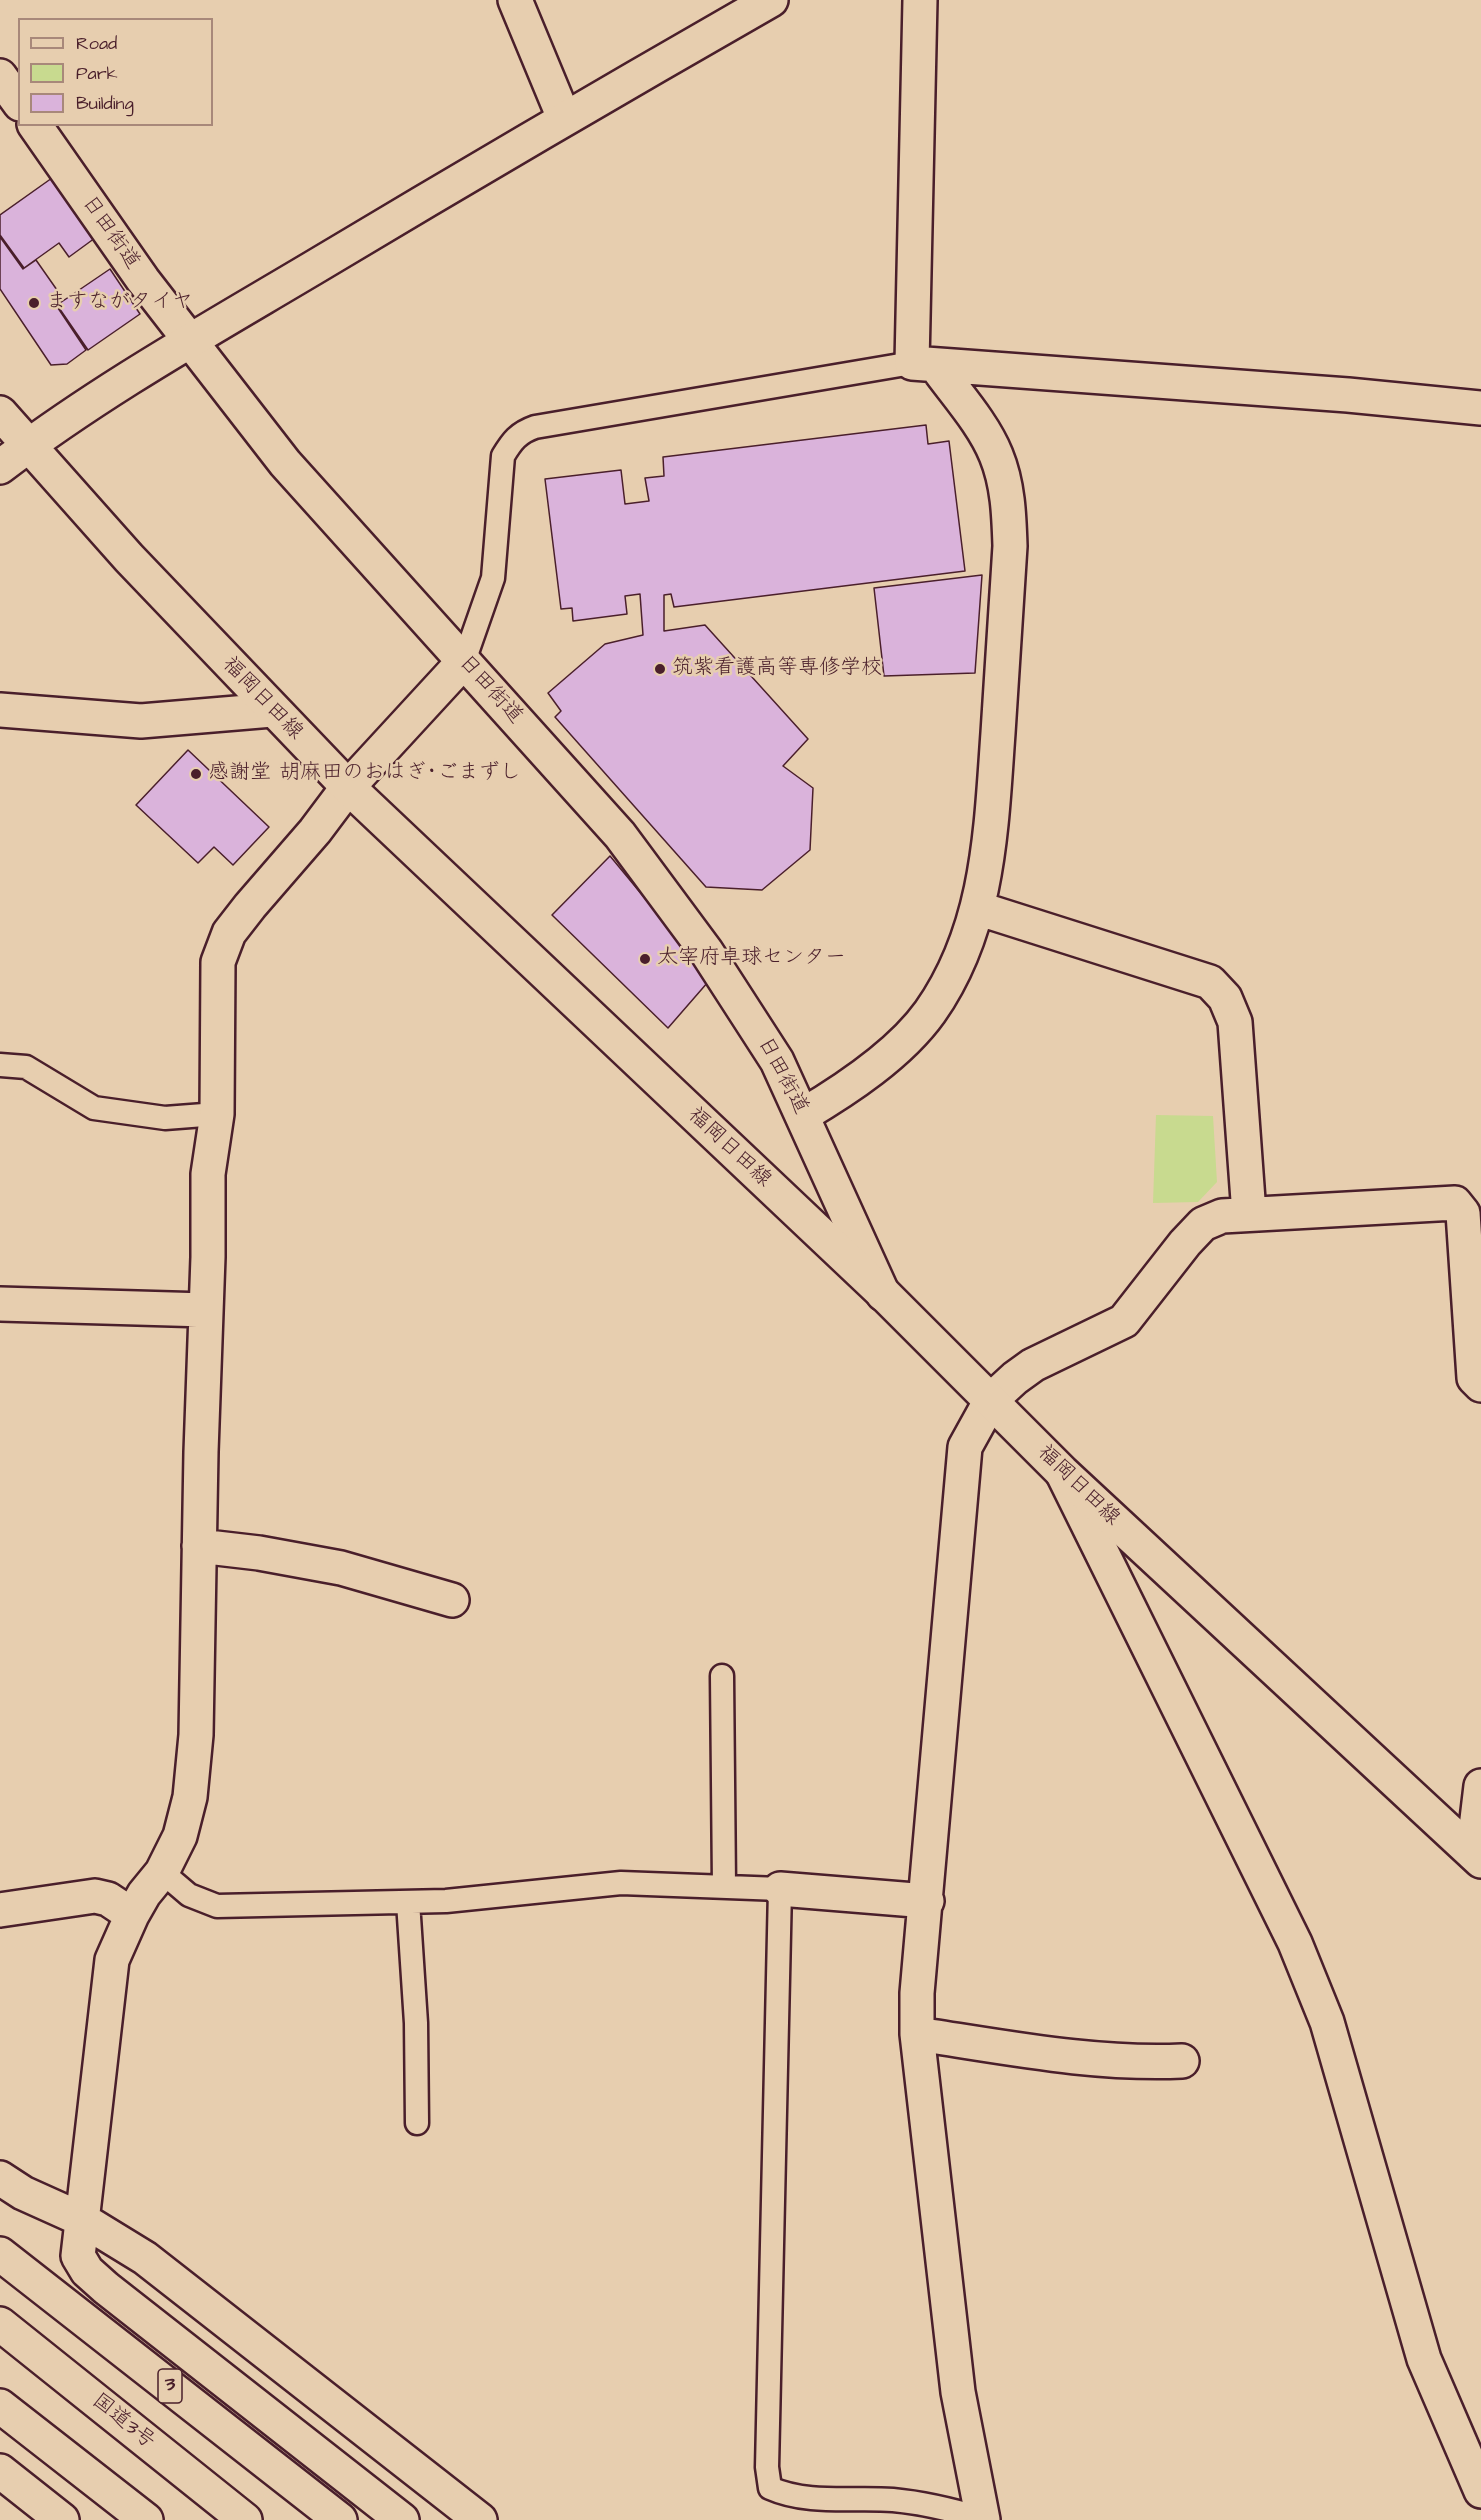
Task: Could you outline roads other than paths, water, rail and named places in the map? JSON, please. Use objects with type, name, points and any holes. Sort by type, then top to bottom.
[{"type":"main road","points":[[515,0],[564,118]]},
{"type":"main road","points":[[0,467],[28,446],[192,340],[564,118],[771,0]]},
{"type":"main road","points":[[803,1115],[847,1089],[887,1057],[929,1013],[968,939],[989,855],[1010,546],[1009,519],[1005,485],[996,453],[977,422],[924,364],[921,0]]},
{"type":"main road","points":[[0,76],[18,101]]},
{"type":"main road","name":"日田街道","points":[[35,126],[143,280],[192,340],[285,463],[620,835],[706,951],[777,1061],[884,1294]]},
{"type":"main road","points":[[924,364],[1348,395],[1481,408]]},
{"type":"main road","name":"福岡日田線","points":[[0,413],[272,710],[348,787],[884,1294],[1062,1472],[1477,1857]]},
{"type":"main road","points":[[402,2520],[87,2271],[78,2256],[112,1960],[132,1915],[144,1894],[162,1872],[180,1836],[190,1797],[196,1735],[208,1174],[217,1114],[218,962],[229,933],[348,787],[464,661]]},
{"type":"main road","points":[[0,711],[141,721],[272,710]]},
{"type":"main road","points":[[977,908],[1210,982],[1225,998],[1235,1022],[1249,1214]]},
{"type":"main road","points":[[983,2520],[958,2392],[917,2034],[917,1993],[927,1901],[964,1447],[991,1400],[1033,1365],[1124,1321],[1185,1243],[1203,1224],[1222,1216],[1455,1203],[1463,1213],[1474,1378],[1481,1385]]},
{"type":"main road","points":[[0,1304],[206,1310]]},
{"type":"main road","points":[[1062,1472],[1295,1943],[1327,2022],[1424,2359],[1481,2491]]},
{"type":"main road","points":[[199,1546],[259,1553],[341,1568],[452,1600]]},
{"type":"main road","points":[[1477,1857],[1481,1786]]},
{"type":"main road","points":[[780,1889],[927,1901]]},
{"type":"main road","points":[[0,1910],[95,1896],[108,1899],[132,1915]]},
{"type":"main road","points":[[917,2034],[1089,2059],[1147,2063],[1182,2061]]},
{"type":"main road","points":[[0,2178],[23,2193],[83,2220],[145,2258],[480,2520]]},
{"type":"main road","name":"3","points":[[0,2254],[340,2520]]},
{"type":"main road","name":"国道3号","points":[[0,2324],[245,2520]]},
{"type":"main road","points":[[0,2406],[146,2520]]},
{"type":"main road","points":[[0,2471],[62,2520]]},
{"type":"lane","points":[[464,661],[493,578],[503,456],[512,441],[522,431],[535,427],[924,364]]},
{"type":"lane","points":[[0,1065],[26,1066],[94,1108],[165,1118],[217,1114]]},
{"type":"lane","points":[[722,1676],[724,1886]]},
{"type":"lane","points":[[162,1872],[189,1895],[217,1905],[446,1901],[621,1883],[780,1889],[767,2467],[770,2488],[789,2496],[892,2500],[939,2506],[983,2520]]},
{"type":"lane","points":[[408,1902],[416,2023],[417,2123]]},
{"type":"place","name":"ますながタイヤ","points":[[34,303]]},
{"type":"place","name":"筑紫看護高等専修学校","points":[[660,669]]},
{"type":"place","name":"感謝堂 胡麻田のおはぎ･ごまずし","points":[[196,774]]},
{"type":"place","name":"太宰府卓球センター","points":[[645,959]]}]
